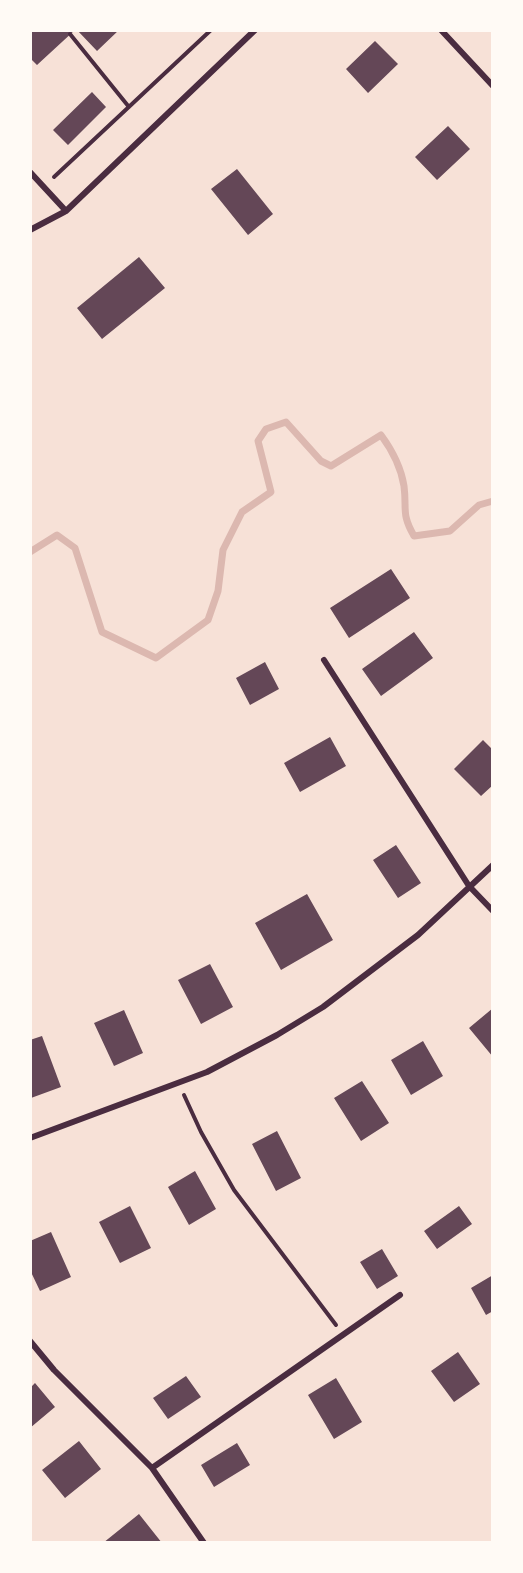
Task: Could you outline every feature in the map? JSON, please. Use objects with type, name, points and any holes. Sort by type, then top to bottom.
[{"type":"street","points":[[30,230],[66,211],[255,30]]},
{"type":"street","points":[[441,30],[493,86]]},
{"type":"street","points":[[30,172],[66,211]]},
{"type":"street","points":[[324,660],[469,886],[493,911]]},
{"type":"street","points":[[30,1138],[178,1083],[247,1051],[323,1007],[418,935],[493,864]]},
{"type":"street","points":[[152,1468],[400,1295]]},
{"type":"street","points":[[30,1341],[54,1370],[152,1468],[204,1543]]},
{"type":"path","points":[[51,180],[211,30]]},
{"type":"path","points":[[70,34],[129,107]]},
{"type":"path","points":[[178,1083],[201,1132],[234,1190],[343,1335]]},
{"type":"building","points":[[30,30],[75,30],[37,65],[30,58]]},
{"type":"building","points":[[77,30],[119,30],[97,51]]},
{"type":"building","points":[[375,41],[398,64],[368,93],[346,69]]},
{"type":"building","points":[[92,92],[106,107],[68,145],[53,130]]},
{"type":"building","points":[[448,126],[470,149],[437,180],[415,157]]},
{"type":"building","points":[[237,169],[273,214],[248,235],[211,189]]},
{"type":"building","points":[[139,257],[165,288],[102,339],[77,308]]},
{"type":"building","points":[[391,569],[410,598],[349,638],[330,608]]},
{"type":"building","points":[[414,632],[433,658],[381,696],[362,669]]},
{"type":"building","points":[[265,662],[279,689],[250,705],[236,678]]},
{"type":"building","points":[[330,737],[346,766],[300,792],[284,763]]},
{"type":"building","points":[[483,740],[493,750],[493,785],[481,796],[454,769]]},
{"type":"building","points":[[396,845],[421,883],[398,898],[373,860]]},
{"type":"building","points":[[307,894],[333,940],[281,970],[255,923]]},
{"type":"building","points":[[210,964],[233,1007],[201,1024],[178,980]]},
{"type":"building","points":[[493,1008],[493,1057],[469,1028]]},
{"type":"building","points":[[124,1010],[143,1053],[114,1066],[94,1023]]},
{"type":"building","points":[[42,1036],[61,1087],[31,1098],[30,1040]]},
{"type":"building","points":[[423,1041],[443,1076],[411,1095],[391,1060]]},
{"type":"building","points":[[362,1081],[389,1123],[361,1141],[334,1098]]},
{"type":"building","points":[[277,1131],[301,1178],[276,1191],[252,1144]]},
{"type":"building","points":[[195,1171],[216,1209],[189,1225],[168,1187]]},
{"type":"building","points":[[130,1206],[151,1248],[120,1263],[99,1222]]},
{"type":"building","points":[[459,1206],[472,1224],[437,1249],[424,1231]]},
{"type":"building","points":[[51,1232],[71,1277],[40,1291],[30,1270],[30,1241]]},
{"type":"building","points":[[382,1249],[398,1276],[377,1289],[360,1262]]},
{"type":"building","points":[[493,1275],[493,1311],[486,1315],[471,1288]]},
{"type":"building","points":[[458,1352],[480,1384],[454,1402],[431,1371]]},
{"type":"building","points":[[186,1376],[201,1397],[168,1419],[153,1398]]},
{"type":"building","points":[[336,1378],[362,1422],[334,1439],[308,1395]]},
{"type":"building","points":[[35,1383],[55,1407],[30,1428],[30,1388]]},
{"type":"building","points":[[79,1441],[101,1469],[65,1498],[42,1470]]},
{"type":"building","points":[[237,1443],[250,1465],[214,1487],[201,1465]]},
{"type":"building","points":[[139,1514],[162,1543],[103,1543]]},
{"type":"waterway","points":[[30,552],[57,535],[75,548],[102,632],[156,658],[208,620],[218,591],[223,550],[242,512],[271,492],[258,441],[266,429],[286,422],[321,461],[331,466],[381,435],[401,472],[406,516],[414,536],[450,531],[479,505],[493,501]]}]
